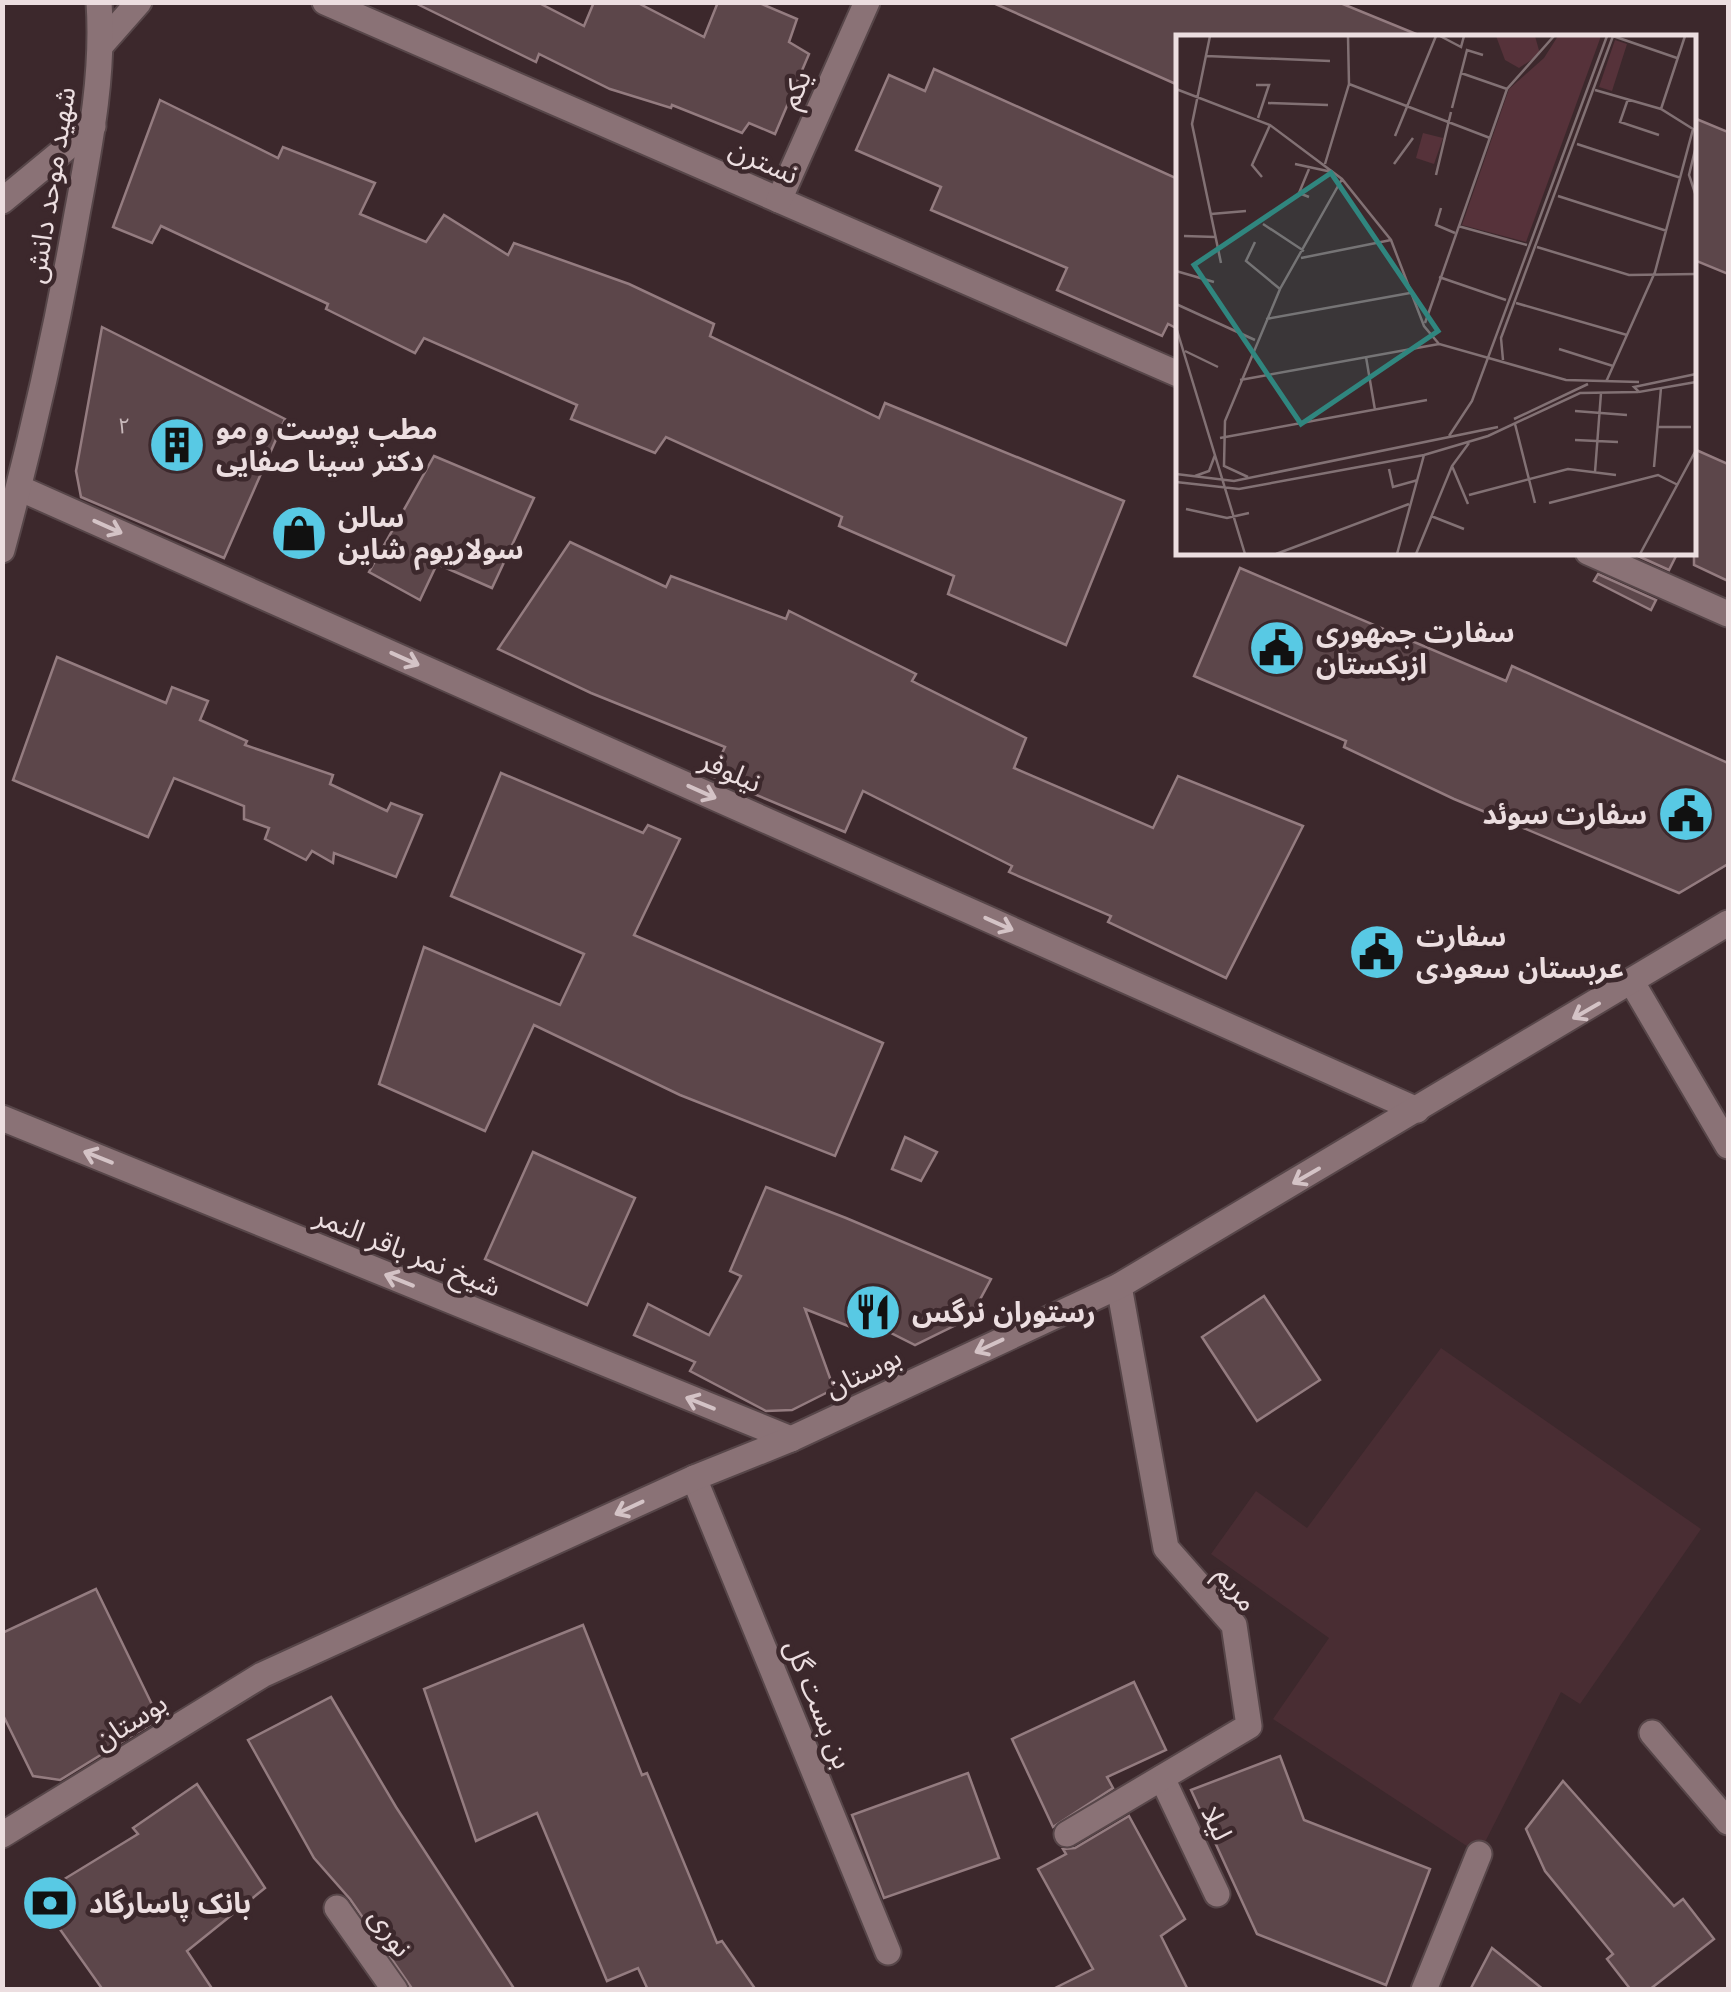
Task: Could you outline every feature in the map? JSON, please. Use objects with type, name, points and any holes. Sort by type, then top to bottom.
[{"type":"street","name":"شهید موحد دانش","points":[[2,550],[55,340],[93,126],[102,44],[100,2]]},
{"type":"street","points":[[102,44],[140,2]]},
{"type":"street","name":"نسترن","points":[[325,2],[1176,373]]},
{"type":"street","name":"یکم","points":[[779,200],[866,2]]},
{"type":"street","points":[[2,200],[93,126]]},
{"type":"street","name":"نیلوفر","points":[[19,488],[1418,1110]]},
{"type":"street","points":[[1595,555],[1728,614]]},
{"type":"street","name":"بوستان","points":[[2,1835],[262,1675],[694,1478],[790,1440],[1119,1286],[1632,984],[1728,923]]},
{"type":"street","points":[[1632,984],[1728,1146]]},
{"type":"street","name":"شیخ نمر باقر النمر","points":[[2,1118],[790,1440]]},
{"type":"street","name":"مریم","points":[[1066,1834],[1249,1726],[1234,1624],[1166,1548],[1119,1286]]},
{"type":"street","name":"بن بست گل","points":[[694,1478],[888,1952]]},
{"type":"street","points":[[1652,1733],[1728,1822]]},
{"type":"street","name":"لیلا","points":[[1162,1778],[1217,1894]]},
{"type":"street","points":[[1424,1990],[1479,1854]]},
{"type":"street","name":"نوری","points":[[338,1908],[395,1990]]},
{"type":"shaded area","points":[[1441,1348],[1701,1529],[1580,1704],[1561,1692],[1479,1854],[1273,1719],[1329,1638],[1211,1554],[1256,1491],[1307,1528]]},
{"type":"building","points":[[413,2],[537,2],[584,26],[594,2],[636,2],[704,37],[718,2],[757,2],[797,19],[789,42],[809,54],[775,134],[749,123],[742,133],[672,105],[671,108],[610,89],[539,54],[536,62]]},
{"type":"building","points":[[991,2],[1338,2],[1419,35],[1176,35],[1176,84]]},
{"type":"building","points":[[934,69],[1176,178],[1176,328],[1168,324],[1162,336],[1057,290],[1067,268],[931,210],[941,187],[856,150],[889,75],[925,91]]},
{"type":"building","points":[[160,100],[278,158],[283,147],[375,183],[360,214],[426,242],[444,215],[508,255],[514,243],[629,284],[714,324],[710,336],[879,418],[885,403],[1124,501],[1066,645],[948,594],[954,576],[839,526],[842,517],[666,437],[655,453],[571,419],[577,405],[424,338],[415,353],[326,309],[328,304],[161,226],[152,243],[113,227]]},
{"type":"building","points":[[1696,119],[1728,132],[1728,274],[1696,261]]},
{"type":"building","name":"مطب پوست و مو دکتر سینا صفایی","points":[[102,327],[285,419],[224,558],[81,497],[76,471]]},
{"type":"building","points":[[1696,450],[1728,464],[1728,581],[1694,565]]},
{"type":"building","points":[[434,456],[534,498],[492,588],[437,564],[420,600],[369,572]]},
{"type":"building","points":[[570,542],[666,587],[671,576],[786,619],[789,611],[916,674],[912,681],[1026,738],[1014,768],[1153,828],[1178,776],[1303,826],[1226,978],[1108,922],[1111,916],[1009,872],[1012,866],[863,791],[845,832],[711,776],[725,747],[591,693],[498,649]]},
{"type":"building","points":[[1636,555],[1676,555],[1669,570]]},
{"type":"building","points":[[1240,568],[1506,681],[1512,666],[1728,763],[1728,864],[1679,893],[1454,799],[1344,747],[1346,741],[1194,676]]},
{"type":"building","points":[[1598,574],[1656,600],[1651,610],[1594,581]]},
{"type":"building","points":[[57,657],[166,703],[172,687],[208,701],[200,720],[247,741],[245,745],[333,775],[330,784],[387,811],[391,803],[422,815],[396,877],[334,853],[333,863],[312,851],[306,860],[265,839],[269,828],[244,819],[244,806],[174,778],[148,837],[13,780]]},
{"type":"building","points":[[501,773],[643,833],[648,825],[680,839],[634,935],[883,1043],[835,1156],[680,1095],[534,1025],[485,1131],[379,1084],[424,947],[560,1005],[584,954],[451,896]]},
{"type":"building","points":[[905,1137],[937,1152],[921,1181],[892,1169]]},
{"type":"building","points":[[533,1152],[635,1198],[587,1305],[485,1259]]},
{"type":"building","points":[[766,1187],[991,1279],[970,1318],[915,1345],[865,1320],[861,1331],[805,1309],[834,1389],[792,1410],[766,1411],[690,1371],[695,1362],[634,1335],[648,1304],[709,1335],[741,1276],[730,1271]]},
{"type":"building","points":[[1264,1296],[1320,1380],[1257,1421],[1202,1337]]},
{"type":"building","points":[[96,1589],[159,1719],[60,1780],[33,1776],[2,1713],[2,1633]]},
{"type":"building","points":[[583,1625],[642,1775],[647,1773],[717,1943],[722,1941],[756,1990],[648,1990],[638,1968],[607,1981],[537,1813],[476,1841],[424,1689]]},
{"type":"building","points":[[1134,1682],[1166,1750],[1107,1777],[1113,1788],[1053,1827],[1012,1739]]},
{"type":"building","points":[[331,1697],[396,1807],[515,1990],[413,1990],[350,1899],[314,1858],[248,1740]]},
{"type":"building","points":[[1280,1756],[1304,1820],[1430,1869],[1386,1985],[1257,1934],[1191,1790]]},
{"type":"building","points":[[968,1773],[999,1858],[884,1898],[852,1815]]},
{"type":"building","points":[[1563,1781],[1674,1906],[1683,1899],[1714,1939],[1649,1990],[1631,1990],[1607,1959],[1613,1954],[1545,1871],[1526,1829]]},
{"type":"building","points":[[197,1784],[265,1888],[187,1951],[213,1990],[103,1990],[47,1911],[58,1902],[48,1889],[138,1834],[133,1828]]},
{"type":"building","points":[[1129,1816],[1185,1919],[1161,1936],[1188,1990],[1051,1990],[1093,1969],[1038,1869],[1066,1854],[1063,1849],[1075,1848]]},
{"type":"building","points":[[1492,1948],[1544,1990],[1470,1990]]},
{"type":"place","name":"مطب پوست و مو دکتر سینا صفایی","points":[[177,445]]},
{"type":"place","name":"سالن سولاریوم شاین","points":[[299,533]]},
{"type":"place","name":"سفارت جمهوری ازبکستان","points":[[1277,648]]},
{"type":"place","name":"سفارت سوئد","points":[[1686,814]]},
{"type":"place","name":"سفارت عربستان سعودی","points":[[1377,952]]},
{"type":"place","name":"رستوران نرگس","points":[[873,1312]]},
{"type":"place","name":"بانک پاسارگاد","points":[[50,1903]]}]
